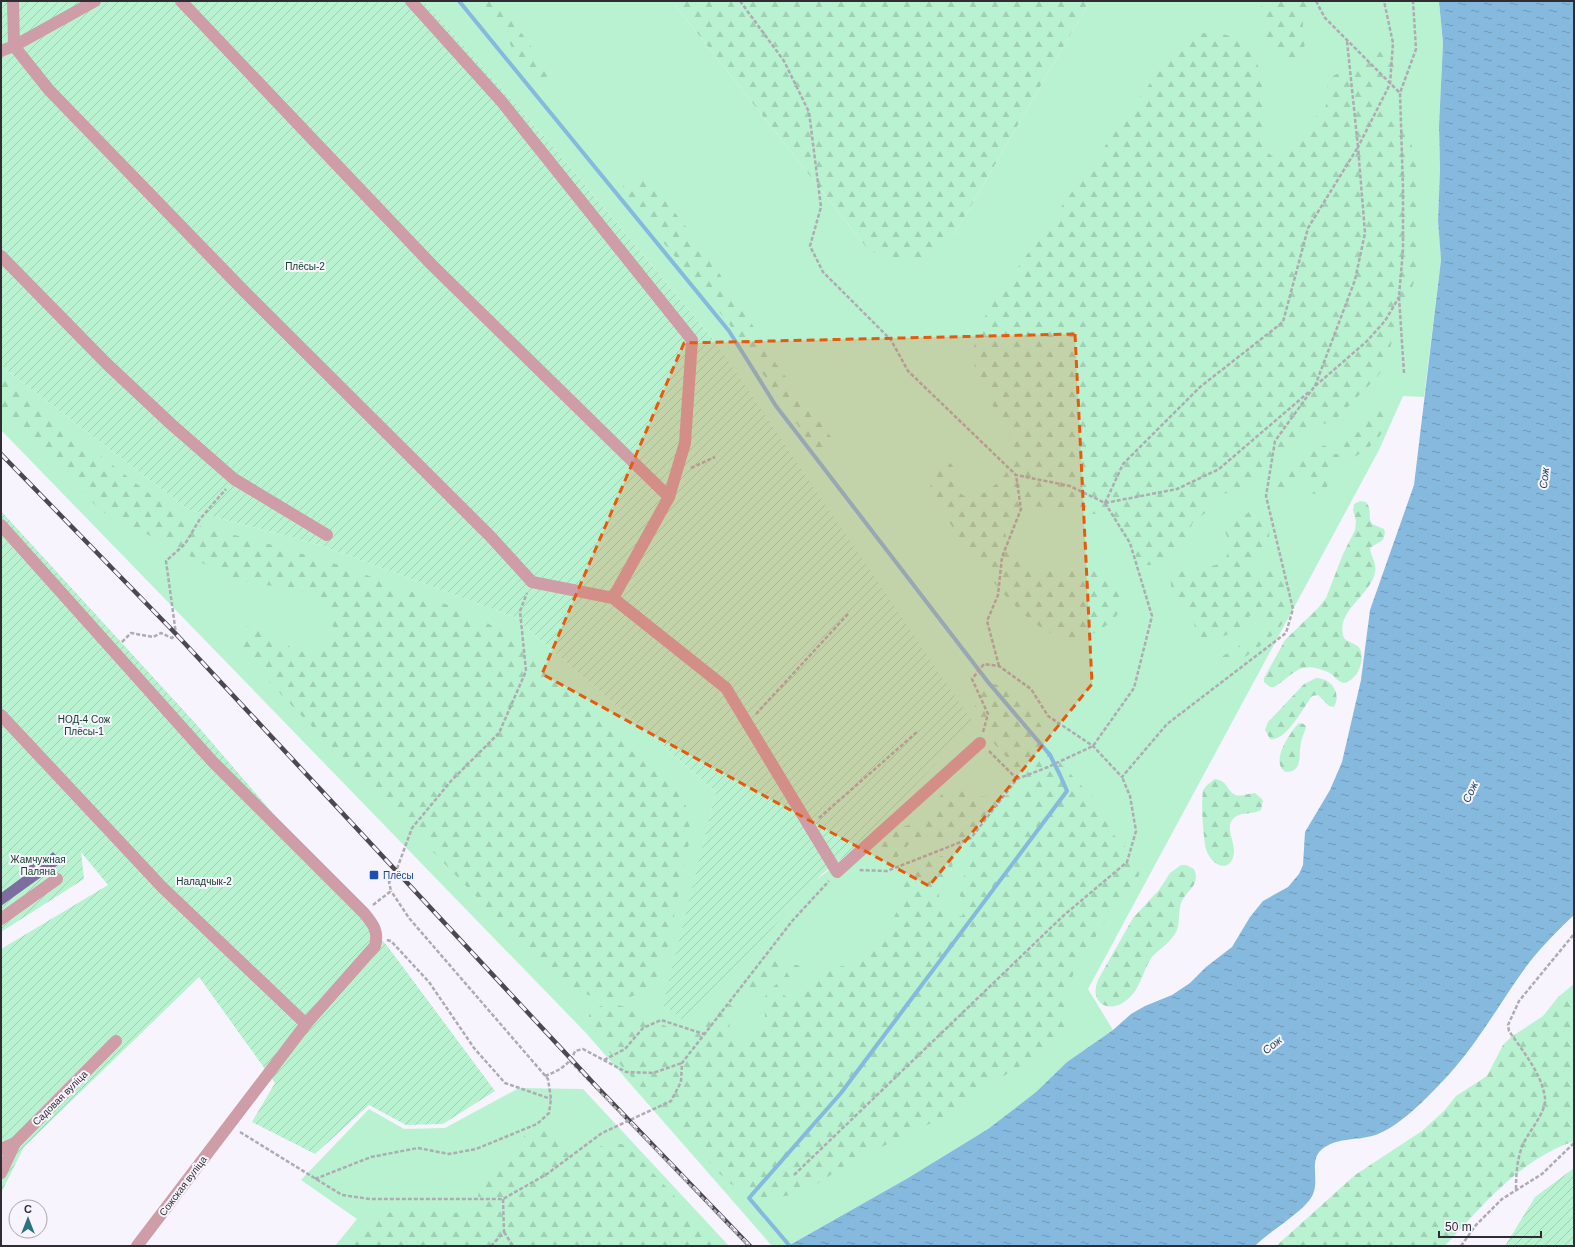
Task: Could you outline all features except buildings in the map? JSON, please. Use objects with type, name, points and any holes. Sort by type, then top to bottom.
[{"type":"street","points":[[13,1],[14,46],[49,90],[244,291],[491,537],[532,582],[613,598],[726,688],[837,872],[980,743]]},
{"type":"street","points":[[1,51],[14,46],[94,1]]},
{"type":"street","points":[[181,1],[432,265],[669,497]]},
{"type":"street","points":[[411,1],[502,102],[692,340],[684,443],[669,497],[613,598]]},
{"type":"street","points":[[1,256],[106,364],[234,479],[327,535]]},
{"type":"street","points":[[1,525],[212,761],[364,912],[375,926],[377,936]]},
{"type":"street","points":[[1,715],[162,887],[306,1024]]},
{"type":"street","points":[[1,919],[57,879]]},
{"type":"street","name":"Сожская вуліца","points":[[138,1246],[306,1024],[375,946],[377,936]]},
{"type":"street","name":"Садовая вуліца","points":[[1,1149],[15,1143],[116,1041]]},
{"type":"street","points":[[1,1172],[15,1143]]},
{"type":"path","points":[[545,1076],[559,1071],[570,1061],[575,1051],[583,1049],[626,1072],[653,1073],[682,1063],[793,920],[837,872],[859,870],[887,871],[971,838],[1017,779],[1048,767],[1093,746],[1134,688],[1152,616],[1130,543],[1105,503],[1070,486],[1016,475],[908,372],[891,340],[823,272],[810,246],[821,208],[809,112],[784,61],[740,1]]},
{"type":"path","points":[[1316,1],[1325,18],[1400,93]]},
{"type":"path","points":[[1105,503],[1123,464],[1200,387],[1283,322],[1308,228],[1358,147],[1390,84],[1393,43],[1384,1]]},
{"type":"path","points":[[1404,373],[1399,297],[1403,248],[1400,93],[1416,49],[1413,1]]},
{"type":"path","points":[[1122,777],[1167,724],[1286,633],[1294,609],[1266,496],[1275,441],[1314,387],[1355,280],[1365,234],[1347,41]]},
{"type":"path","points":[[1105,503],[1177,489],[1219,469],[1366,342],[1385,321],[1399,297]]},
{"type":"path","points":[[676,474],[715,456]]},
{"type":"path","points":[[999,666],[987,622],[998,594],[1002,557],[1021,509],[1016,475]]},
{"type":"path","points":[[113,651],[131,633],[153,637],[161,633],[172,638],[176,634],[166,561],[185,544],[200,519],[234,479]]},
{"type":"path","points":[[315,1179],[371,1157],[418,1148],[449,1154],[476,1149],[537,1124],[549,1114],[551,1099],[548,1080],[409,918],[391,891],[389,882],[394,877],[412,828],[451,781],[499,733],[526,671],[520,611],[532,582]]},
{"type":"path","points":[[747,723],[848,614]]},
{"type":"path","points":[[794,1175],[1063,916],[1127,862],[1136,831],[1130,796],[1122,777],[1093,746],[1048,716],[1031,689],[999,666],[984,664],[972,679],[988,714],[980,743],[1017,779]]},
{"type":"path","points":[[809,826],[917,732]]},
{"type":"path","points":[[364,912],[391,891]]},
{"type":"path","points":[[1516,1189],[1518,1162],[1522,1147],[1544,1108],[1545,1098],[1534,1071],[1509,1031],[1508,1025],[1520,1001],[1574,934]]},
{"type":"path","points":[[377,936],[391,941],[429,982],[474,1048],[505,1083],[551,1099]]},
{"type":"path","points":[[603,1061],[625,1049],[643,1028],[661,1020],[704,1034]]},
{"type":"path","points":[[570,1061],[748,1246]]},
{"type":"path","points":[[229,1125],[342,1195],[370,1199],[503,1199],[547,1174],[602,1133],[671,1101],[681,1082],[682,1063]]},
{"type":"path","points":[[1461,1246],[1489,1212],[1516,1189],[1542,1174],[1574,1143]]},
{"type":"path","points":[[503,1199],[504,1232],[513,1246]]},
{"type":"path","points":[[492,1246],[504,1232]]},
{"type":"highlighted area","points":[[1075,334],[1092,684],[929,886],[542,674],[684,343]]},
{"type":"green space","name":"Плёсы-2","points":[[1,1],[424,1],[556,150],[714,340],[974,724],[853,850],[822,874],[686,1022],[663,1005],[716,792],[514,617],[320,545],[189,510],[1,366]]},
{"type":"green space","points":[[424,1],[672,1],[866,247],[954,235],[1090,1],[1439,1],[1443,43],[1439,126],[1440,169],[1438,221],[1441,260],[1424,397],[1403,396],[1379,450],[1088,989],[1113,1030],[1067,1062],[1036,1092],[988,1129],[908,1178],[788,1246],[772,1246],[586,1033],[1,430],[1,366],[189,510],[320,545],[514,617],[716,792],[664,1005],[853,850],[714,340],[556,150]]},
{"type":"green space","points":[[483,1],[498,1],[544,64],[547,72],[545,80],[537,83],[526,73],[505,35]]},
{"type":"green space","points":[[672,1],[1090,1],[954,235],[934,253],[913,261],[901,262],[878,255],[866,247]]},
{"type":"green space","points":[[1264,1],[1321,1],[1305,16],[1303,21],[1304,52],[1301,57],[1296,60],[1288,61],[1280,57],[1273,50],[1267,40],[1261,18],[1261,8]]},
{"type":"green space","points":[[1204,33],[1221,34],[1234,38],[1244,44],[1252,52],[1261,76],[1268,153],[1276,159],[1293,150],[1302,143],[1307,136],[1313,121],[1325,107],[1327,102],[1328,84],[1333,76],[1339,73],[1354,70],[1380,52],[1391,54],[1397,61],[1396,67],[1390,76],[1378,88],[1375,99],[1378,110],[1397,123],[1405,131],[1416,158],[1420,175],[1420,263],[1411,291],[1396,323],[1387,362],[1377,377],[1337,418],[1296,437],[1288,444],[1256,481],[1237,490],[1217,496],[1208,511],[1193,522],[1186,539],[1163,560],[1151,565],[1140,563],[1123,527],[1110,517],[1040,506],[1021,509],[1012,513],[1005,524],[1006,535],[1008,541],[1026,561],[1039,568],[1048,570],[1094,570],[1102,573],[1110,580],[1120,593],[1121,603],[1118,613],[1113,620],[1105,626],[1089,635],[1068,637],[1055,635],[1034,622],[1018,608],[986,573],[935,501],[930,482],[932,473],[938,464],[950,463],[955,471],[958,490],[965,496],[972,497],[982,494],[991,488],[1006,473],[1012,457],[1011,442],[1005,427],[979,379],[974,362],[975,344],[980,326],[998,295],[1166,61],[1183,44]]},
{"type":"green space","points":[[635,177],[647,179],[652,183],[703,249],[743,309],[774,361],[831,437],[832,444],[830,449],[820,450],[812,446],[729,324],[626,196],[623,186],[628,180]]},
{"type":"green space","points":[[1,378],[165,506],[202,527],[259,541],[339,565],[459,609],[486,622],[512,639],[656,762],[671,777],[683,796],[689,818],[690,838],[666,956],[653,982],[636,995],[613,999],[589,995],[556,979],[243,655],[239,640],[245,627],[254,627],[263,630],[296,650],[315,652],[322,649],[329,642],[332,634],[331,617],[326,607],[310,594],[243,581],[225,575],[100,510],[1,409]]},
{"type":"green space","points":[[1379,409],[1385,410],[1387,413],[1387,419],[1378,438],[1367,449],[1337,466],[1325,490],[1317,494],[1310,493],[1308,487],[1311,478],[1310,475],[1303,474],[1295,480],[1286,496],[1278,496],[1275,494],[1277,482],[1284,473],[1304,460],[1315,448],[1320,445],[1326,446],[1332,454],[1338,454],[1343,444],[1357,433],[1371,414]]},
{"type":"green space","points":[[1360,501],[1366,502],[1368,505],[1372,524],[1384,529],[1385,533],[1383,540],[1370,548],[1375,563],[1375,572],[1372,581],[1348,612],[1342,628],[1344,638],[1357,645],[1360,649],[1362,659],[1359,670],[1352,679],[1343,683],[1328,672],[1318,668],[1303,668],[1274,687],[1270,687],[1264,682],[1264,678],[1285,640],[1318,608],[1326,598],[1343,554],[1355,530],[1356,521],[1353,510],[1354,504]]},
{"type":"green space","points":[[1258,507],[1266,516],[1269,535],[1266,548],[1263,553],[1251,562],[1252,571],[1257,577],[1273,568],[1280,572],[1284,580],[1287,614],[1282,624],[1268,640],[1238,661],[1224,666],[1219,661],[1221,657],[1268,628],[1269,624],[1267,618],[1258,613],[1254,614],[1250,616],[1243,625],[1230,634],[1203,639],[1196,632],[1191,610],[1172,596],[1170,574],[1176,568],[1210,566],[1218,564],[1224,560],[1228,552],[1229,542],[1224,525],[1230,520],[1243,516]]},
{"type":"green space","name":"Наладчык-2","points":[[1,511],[196,724],[388,947],[495,1091],[443,1124],[406,1125],[369,1105],[315,1154],[252,1122],[275,1083],[199,977],[24,1147],[1,1193],[1,949],[108,885],[81,852],[84,879],[1,932]]},
{"type":"green space","points":[[1316,678],[1330,683],[1334,687],[1337,697],[1334,707],[1329,706],[1318,695],[1312,696],[1288,730],[1276,739],[1270,739],[1265,730],[1268,722],[1304,684]]},
{"type":"green space","points":[[992,684],[1004,685],[1009,688],[1040,724],[1062,765],[1092,797],[1104,815],[1114,835],[1137,859],[1140,865],[1140,873],[1133,888],[1110,913],[1074,972],[1069,986],[1069,1010],[1066,1022],[1060,1035],[1039,1055],[990,1084],[940,1119],[850,1162],[814,1186],[797,1194],[779,1197],[762,1197],[744,1192],[731,1184],[719,1173],[596,1038],[588,1025],[589,1015],[598,1007],[610,1005],[622,1006],[649,1017],[673,1030],[690,1035],[700,1031],[714,1005],[726,1002],[730,1004],[733,1009],[729,1025],[732,1035],[740,1041],[754,1041],[762,1034],[764,1030],[764,1001],[766,994],[780,981],[791,965],[798,965],[801,968],[798,975],[789,984],[785,991],[784,995],[788,999],[797,995],[814,973],[825,968],[839,967],[849,964],[858,957],[882,945],[889,936],[894,917],[902,902],[900,880],[905,871],[941,856],[951,859],[951,872],[940,889],[940,904],[946,914],[956,917],[962,916],[965,909],[960,895],[961,882],[973,859],[964,847],[938,838],[920,838],[910,843],[893,861],[882,861],[879,858],[877,850],[882,841],[894,831],[904,826],[927,820],[933,812],[941,794],[945,791],[957,789],[979,796],[999,797],[1009,795],[1017,790],[1021,783],[1019,774],[991,739],[976,714],[976,701],[978,696],[984,689]]},
{"type":"green space","points":[[1299,723],[1304,724],[1306,727],[1300,746],[1298,765],[1296,769],[1286,772],[1281,768],[1280,755],[1286,740]]},
{"type":"green space","points":[[1215,779],[1223,782],[1230,791],[1236,795],[1240,796],[1255,793],[1263,800],[1261,810],[1239,815],[1233,819],[1230,831],[1234,852],[1229,864],[1225,866],[1215,863],[1211,859],[1207,853],[1205,845],[1202,810],[1203,790]]},
{"type":"green space","points":[[1181,865],[1186,865],[1194,869],[1196,880],[1181,903],[1178,927],[1175,934],[1152,957],[1136,990],[1128,999],[1121,1004],[1114,1006],[1102,1004],[1098,1000],[1096,994],[1096,986],[1133,918],[1159,890],[1170,873]]},
{"type":"green space","points":[[775,949],[781,950],[783,956],[770,980],[760,989],[748,991],[746,986],[748,981],[770,952]]},
{"type":"green space","points":[[1574,984],[1574,1141],[1536,1160],[1503,1185],[1445,1246],[1276,1246],[1355,1175],[1422,1131],[1444,1111],[1456,1096],[1487,1076],[1503,1045],[1511,1037],[1543,1016],[1558,997]]},
{"type":"green space","points":[[519,1088],[583,1089],[729,1246],[335,1246],[357,1219],[301,1180],[369,1109],[404,1129],[445,1128]]},
{"type":"green space","points":[[540,1126],[552,1128],[561,1146],[568,1154],[576,1155],[584,1153],[612,1143],[629,1147],[721,1246],[343,1246],[368,1221],[391,1212],[418,1210],[455,1213],[471,1208],[478,1197],[480,1183],[487,1172],[510,1157],[527,1132]]},
{"type":"green space","points":[[1574,1168],[1574,1246],[1505,1246],[1535,1197]]},
{"type":"water","name":"Сож","points":[[1439,1],[1574,1],[1574,915],[1547,942],[1529,963],[1484,1030],[1463,1058],[1432,1092],[1408,1115],[1381,1133],[1336,1142],[1325,1147],[1320,1152],[1315,1162],[1315,1188],[1309,1200],[1295,1214],[1255,1246],[788,1246],[908,1178],[988,1129],[1036,1092],[1067,1062],[1113,1030],[1131,1014],[1145,1006],[1172,995],[1190,983],[1206,967],[1232,947],[1250,917],[1263,901],[1288,887],[1299,874],[1303,865],[1305,832],[1330,790],[1342,762],[1361,680],[1370,610],[1414,485],[1441,260],[1438,221],[1440,169],[1439,126],[1443,43]]},
{"type":"waterway","points":[[459,1],[729,331],[776,406],[988,682],[1050,755],[1067,791],[841,1093],[749,1198],[789,1245]]},
{"type":"railway","points":[[1,454],[176,634],[597,1087],[750,1246]]},
{"type":"place","name":"Плёсы","points":[[374,875]]},
{"type":"park label","name":"НОД-4 Сож Плёсы-1","points":[[84,724]]},
{"type":"park label","name":"Жамчужная Паляна","points":[[38,864]]}]
